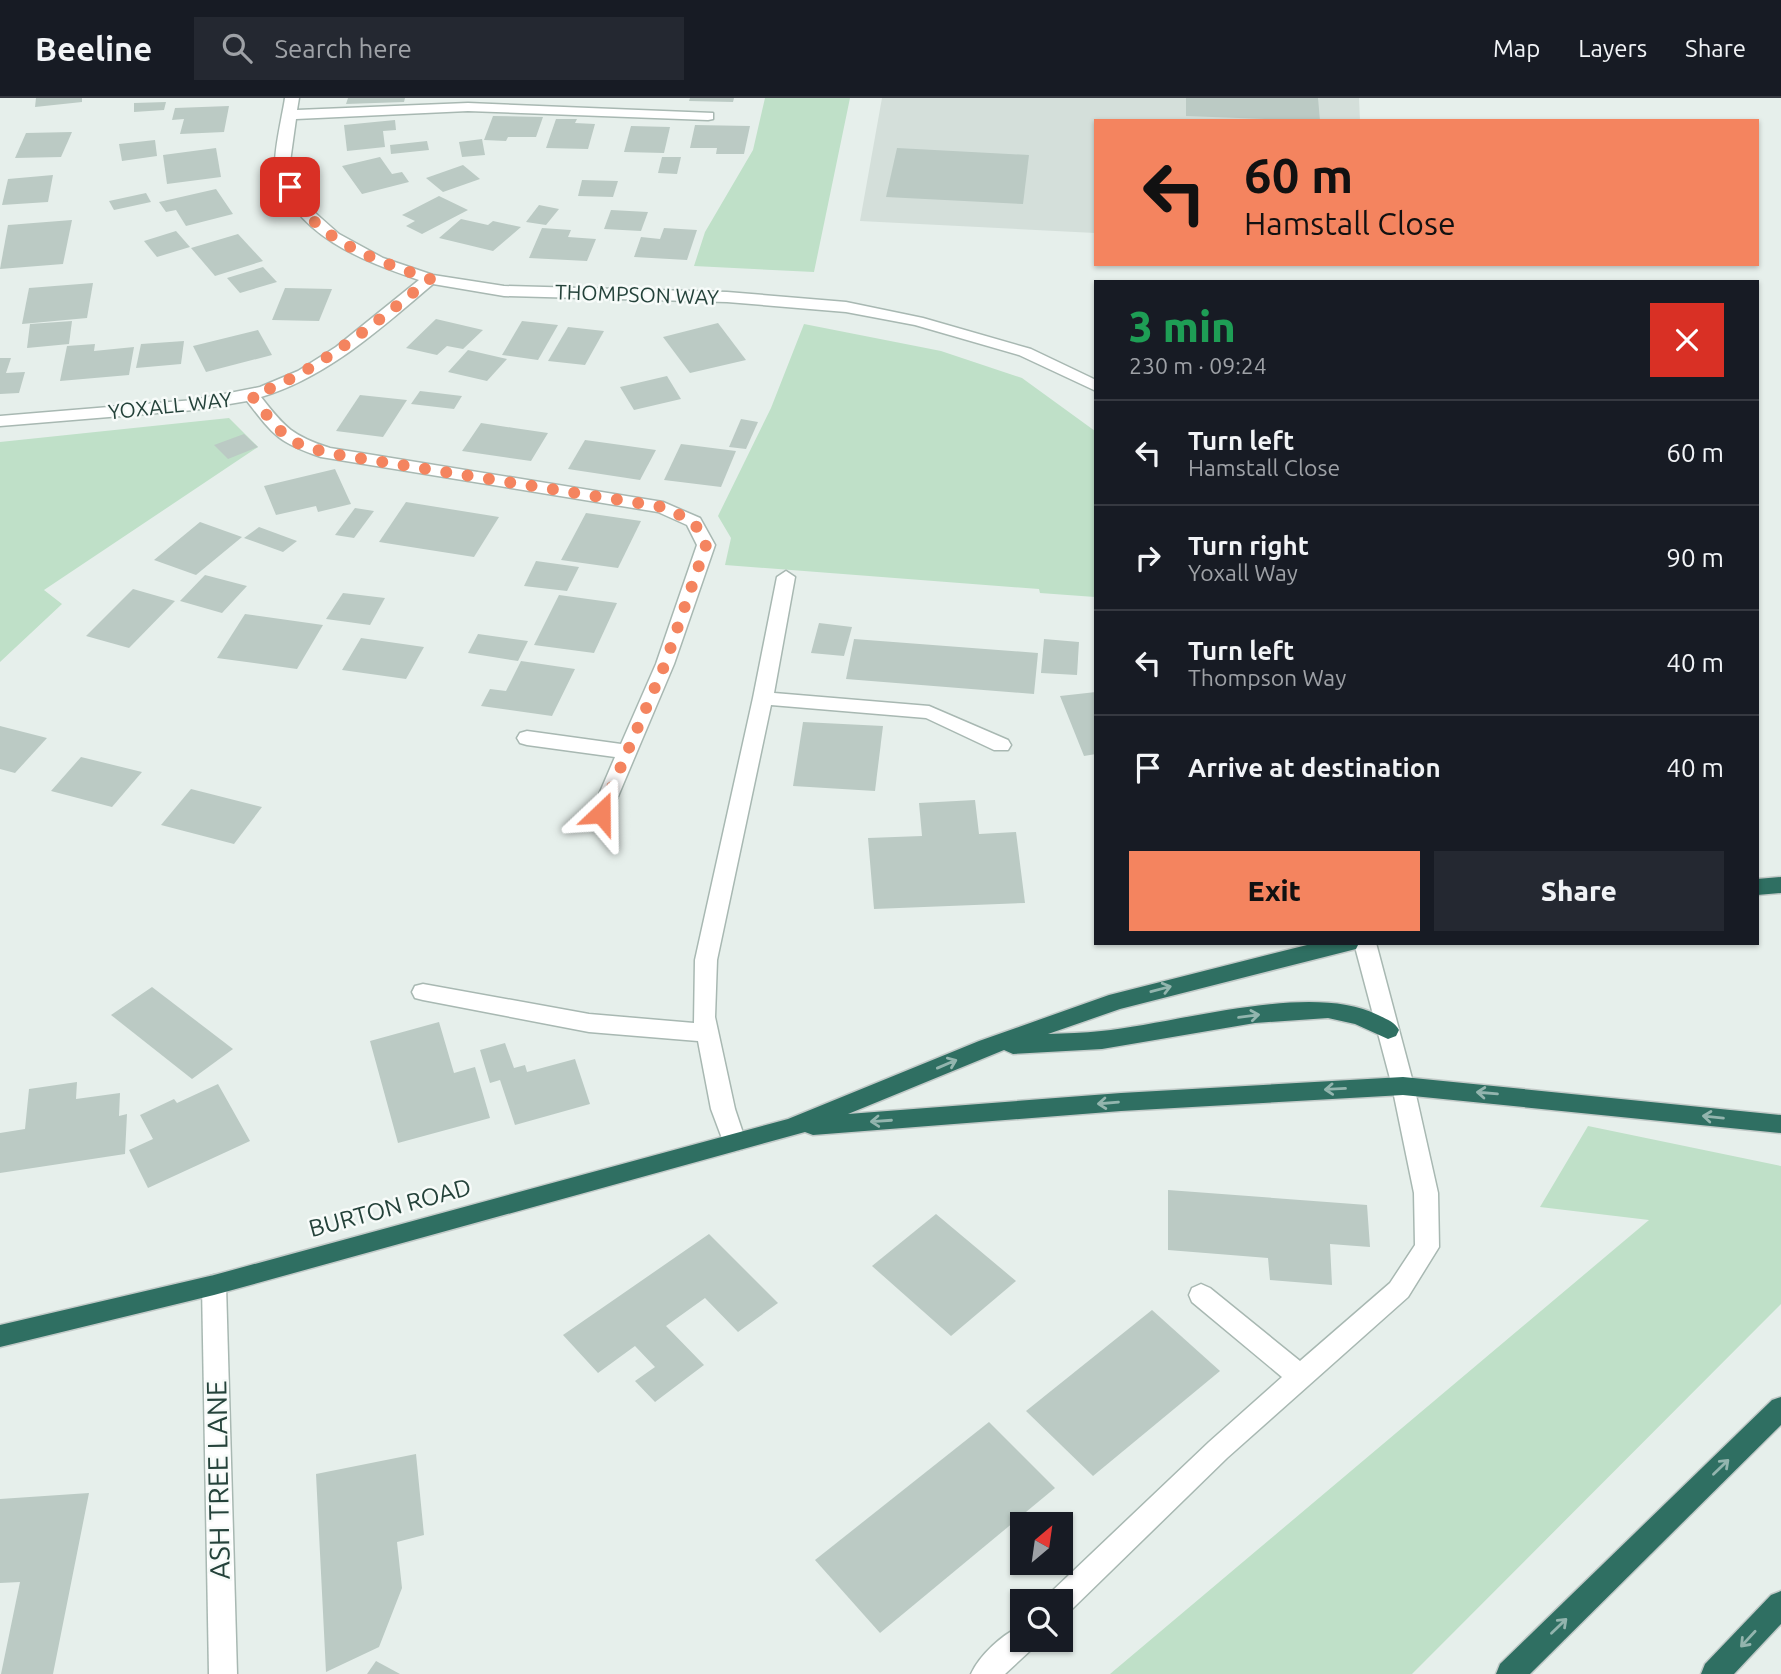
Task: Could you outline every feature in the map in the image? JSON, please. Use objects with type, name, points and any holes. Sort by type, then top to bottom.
[{"type":"highway","points":[[1759,887],[1781,885]]},
{"type":"highway","points":[[793,1127],[987,1047],[1117,1001],[1340,945]]},
{"type":"highway","points":[[987,1047],[1102,1040],[1255,1015],[1328,1010],[1360,1016],[1388,1030]]},
{"type":"highway","points":[[793,1127],[1121,1102],[1403,1086],[1781,1124]]},
{"type":"highway","name":"BURTON ROAD","points":[[0,1336],[214,1285],[793,1127]]},
{"type":"highway","points":[[1510,1674],[1781,1408]]},
{"type":"highway","points":[[1715,1674],[1781,1604]]},
{"type":"street","name":"THOMPSON WAY","points":[[292,98],[282,169],[298,205],[334,237],[378,261],[430,279],[504,291],[727,297],[846,307],[917,321],[1025,352],[1094,385]]},
{"type":"street","points":[[288,115],[468,107],[708,116]]},
{"type":"street","name":"YOXALL WAY","points":[[0,421],[185,406],[252,396],[286,383],[328,358],[430,279]]},
{"type":"street","points":[[252,396],[276,427],[294,442],[327,453],[663,507],[694,522],[706,545],[665,664],[601,813]]},
{"type":"street","points":[[734,1142],[723,1109],[704,1017],[706,960],[786,576]]},
{"type":"street","points":[[762,698],[929,712],[1001,745]]},
{"type":"street","points":[[527,738],[627,752]]},
{"type":"street","points":[[1073,1589],[1218,1450],[1399,1290],[1427,1247],[1426,1193],[1403,1086],[1366,945]]},
{"type":"street","points":[[423,992],[589,1023],[707,1033]]},
{"type":"street","name":"ASH TREE LANE","points":[[214,1285],[223,1674]]},
{"type":"street","points":[[1201,1295],[1301,1377]]},
{"type":"street","points":[[985,1674],[1010,1650]]},
{"type":"shaded area","points":[[882,98],[1359,98],[1360,119],[1094,119],[1094,233],[860,221]]},
{"type":"green space","points":[[765,98],[850,98],[814,272],[694,266],[705,232],[753,150]]},
{"type":"green space","points":[[804,324],[941,351],[1022,378],[1094,430],[1094,597],[1040,593],[1039,589],[725,565],[731,538],[718,516],[771,408]]},
{"type":"green space","points":[[229,418],[258,447],[44,590],[62,604],[0,662],[0,442]]},
{"type":"green space","points":[[1588,1126],[1781,1166],[1781,1304],[1412,1674],[1110,1674],[1649,1220],[1540,1207]]},
{"type":"building","points":[[36,98],[82,98],[82,102],[35,107]]},
{"type":"building","points":[[348,98],[405,98],[404,102],[346,104]]},
{"type":"building","points":[[690,98],[734,98],[733,102],[689,101]]},
{"type":"building","points":[[1186,98],[1318,98],[1320,119],[1266,119],[1186,116]]},
{"type":"building","points":[[166,102],[164,110],[134,112],[134,103]]},
{"type":"building","points":[[229,106],[224,132],[180,134],[184,119],[172,120],[175,108]]},
{"type":"building","points":[[493,116],[543,117],[536,137],[508,137],[506,141],[484,140]]},
{"type":"building","points":[[556,119],[577,119],[575,123],[595,124],[588,149],[546,148]]},
{"type":"building","points":[[395,120],[396,130],[383,131],[385,147],[347,151],[344,125]]},
{"type":"building","points":[[695,125],[750,126],[744,154],[716,154],[717,148],[690,148]]},
{"type":"building","points":[[631,126],[670,127],[664,153],[624,152]]},
{"type":"building","points":[[72,132],[61,157],[15,158],[26,133]]},
{"type":"building","points":[[482,139],[485,155],[462,157],[459,142]]},
{"type":"building","points":[[155,140],[157,156],[122,161],[119,144]]},
{"type":"building","points":[[427,141],[429,150],[391,154],[390,145]]},
{"type":"building","points":[[216,148],[221,177],[167,184],[163,155]]},
{"type":"building","points":[[897,148],[1029,155],[1023,204],[886,197]]},
{"type":"building","points":[[380,157],[392,174],[402,172],[409,182],[362,194],[342,166]]},
{"type":"building","points":[[662,157],[681,157],[677,174],[658,173]]},
{"type":"building","points":[[463,165],[480,179],[443,192],[426,178]]},
{"type":"building","points":[[53,175],[48,202],[2,205],[8,179]]},
{"type":"building","points":[[582,180],[618,181],[613,197],[578,196]]},
{"type":"building","points":[[216,189],[233,214],[186,226],[176,210],[166,212],[159,202]]},
{"type":"building","points":[[146,193],[151,202],[114,210],[109,201]]},
{"type":"building","points":[[439,196],[468,210],[422,234],[406,226],[415,221],[402,215]]},
{"type":"building","points":[[539,205],[559,209],[546,225],[526,222]]},
{"type":"building","points":[[611,210],[648,212],[641,231],[604,229]]},
{"type":"building","points":[[461,219],[488,225],[493,221],[521,227],[493,251],[439,238]]},
{"type":"building","points":[[72,220],[63,264],[0,269],[8,225]]},
{"type":"building","points":[[542,228],[571,230],[568,237],[596,239],[587,261],[529,258]]},
{"type":"building","points":[[664,228],[697,230],[687,260],[634,257],[641,237],[660,239]]},
{"type":"building","points":[[176,231],[190,247],[157,257],[144,241]]},
{"type":"building","points":[[238,234],[263,261],[215,276],[191,248]]},
{"type":"building","points":[[263,267],[277,282],[240,293],[227,278]]},
{"type":"building","points":[[93,283],[87,318],[22,324],[29,288]]},
{"type":"building","points":[[285,288],[332,289],[319,321],[272,320]]},
{"type":"building","points":[[436,319],[483,330],[463,349],[447,346],[437,355],[406,348]]},
{"type":"building","points":[[72,321],[69,344],[27,348],[30,324]]},
{"type":"building","points":[[522,321],[558,325],[538,360],[502,355]]},
{"type":"building","points":[[718,323],[746,360],[690,373],[663,337]]},
{"type":"building","points":[[568,327],[604,331],[585,365],[548,361]]},
{"type":"building","points":[[258,330],[272,355],[206,372],[193,346]]},
{"type":"building","points":[[184,341],[181,364],[136,368],[141,344]]},
{"type":"building","points":[[95,344],[94,351],[134,347],[129,375],[60,381],[67,346]]},
{"type":"building","points":[[468,350],[507,359],[487,381],[448,372]]},
{"type":"building","points":[[0,358],[11,358],[6,373],[25,372],[19,393],[0,394]]},
{"type":"building","points":[[667,376],[681,399],[634,410],[620,387]]},
{"type":"building","points":[[420,391],[462,396],[454,409],[411,404]]},
{"type":"building","points":[[360,395],[407,400],[383,437],[336,431]]},
{"type":"building","points":[[741,419],[758,422],[746,449],[729,447]]},
{"type":"building","points":[[481,423],[548,433],[531,461],[462,451]]},
{"type":"building","points":[[244,434],[258,447],[228,459],[214,445]]},
{"type":"building","points":[[585,440],[656,450],[640,480],[568,469]]},
{"type":"building","points":[[681,444],[736,451],[721,487],[664,480]]},
{"type":"building","points":[[335,469],[351,504],[318,512],[316,506],[276,515],[264,486]]},
{"type":"building","points":[[406,502],[499,517],[474,557],[379,542]]},
{"type":"building","points":[[355,508],[374,511],[354,538],[335,535]]},
{"type":"building","points":[[586,513],[641,521],[618,568],[561,560]]},
{"type":"building","points":[[200,522],[242,537],[196,575],[154,560]]},
{"type":"building","points":[[259,527],[297,541],[283,552],[244,538]]},
{"type":"building","points":[[536,561],[579,567],[567,591],[524,586]]},
{"type":"building","points":[[205,575],[247,586],[222,613],[180,601]]},
{"type":"building","points":[[133,589],[175,601],[129,648],[86,636]]},
{"type":"building","points":[[343,593],[385,598],[370,625],[326,619]]},
{"type":"building","points":[[559,595],[617,603],[594,653],[534,645]]},
{"type":"building","points":[[245,614],[323,625],[297,669],[217,658]]},
{"type":"building","points":[[819,623],[852,627],[844,656],[811,653]]},
{"type":"building","points":[[478,634],[528,641],[518,661],[468,653]]},
{"type":"building","points":[[361,638],[424,647],[406,679],[342,670]]},
{"type":"building","points":[[854,639],[1038,653],[1034,694],[846,679]]},
{"type":"building","points":[[1044,639],[1079,642],[1077,675],[1041,673]]},
{"type":"building","points":[[521,661],[575,669],[552,716],[481,706],[490,689],[506,691]]},
{"type":"building","points":[[1094,692],[1094,754],[1084,756],[1060,696]]},
{"type":"building","points":[[803,722],[883,726],[875,791],[793,786]]},
{"type":"building","points":[[0,726],[47,738],[15,773],[0,769]]},
{"type":"building","points":[[81,757],[142,772],[112,807],[51,791]]},
{"type":"building","points":[[191,789],[262,807],[234,844],[161,825]]},
{"type":"building","points":[[975,800],[979,834],[1016,832],[1025,903],[874,909],[868,838],[922,836],[919,803]]},
{"type":"building","points":[[152,987],[233,1049],[192,1079],[111,1015]]},
{"type":"building","points":[[439,1022],[454,1073],[475,1067],[490,1118],[398,1143],[370,1041]]},
{"type":"building","points":[[505,1043],[514,1068],[525,1065],[527,1072],[575,1059],[590,1104],[515,1125],[500,1080],[490,1083],[480,1050]]},
{"type":"building","points":[[77,1082],[76,1099],[120,1093],[119,1116],[127,1114],[125,1154],[0,1173],[0,1133],[25,1129],[29,1089]]},
{"type":"building","points":[[218,1084],[250,1141],[148,1188],[129,1150],[153,1139],[140,1115],[174,1099],[177,1103]]},
{"type":"building","points":[[1168,1190],[1367,1205],[1370,1247],[1330,1244],[1332,1285],[1270,1280],[1268,1258],[1168,1250]]},
{"type":"building","points":[[936,1214],[1016,1281],[951,1336],[872,1266]]},
{"type":"building","points":[[709,1234],[778,1303],[738,1332],[705,1298],[666,1326],[704,1365],[655,1402],[635,1381],[655,1367],[635,1346],[598,1373],[563,1335]]},
{"type":"building","points":[[1152,1310],[1220,1371],[1093,1476],[1026,1411]]},
{"type":"building","points":[[989,1422],[1055,1488],[1026,1512],[1010,1512],[1010,1525],[880,1633],[815,1560]]},
{"type":"building","points":[[416,1454],[424,1535],[397,1542],[402,1588],[379,1647],[326,1672],[316,1474]]},
{"type":"building","points":[[89,1493],[53,1674],[1,1674],[20,1582],[0,1583],[0,1499]]},
{"type":"building","points":[[376,1661],[400,1674],[367,1674]]},
{"type":"route","points":[[290,187],[298,205],[334,237],[378,261],[430,279],[373,326],[328,358],[286,383],[252,396],[276,427],[294,442],[327,453],[663,507],[694,522],[706,545],[665,664],[601,813]]}]
